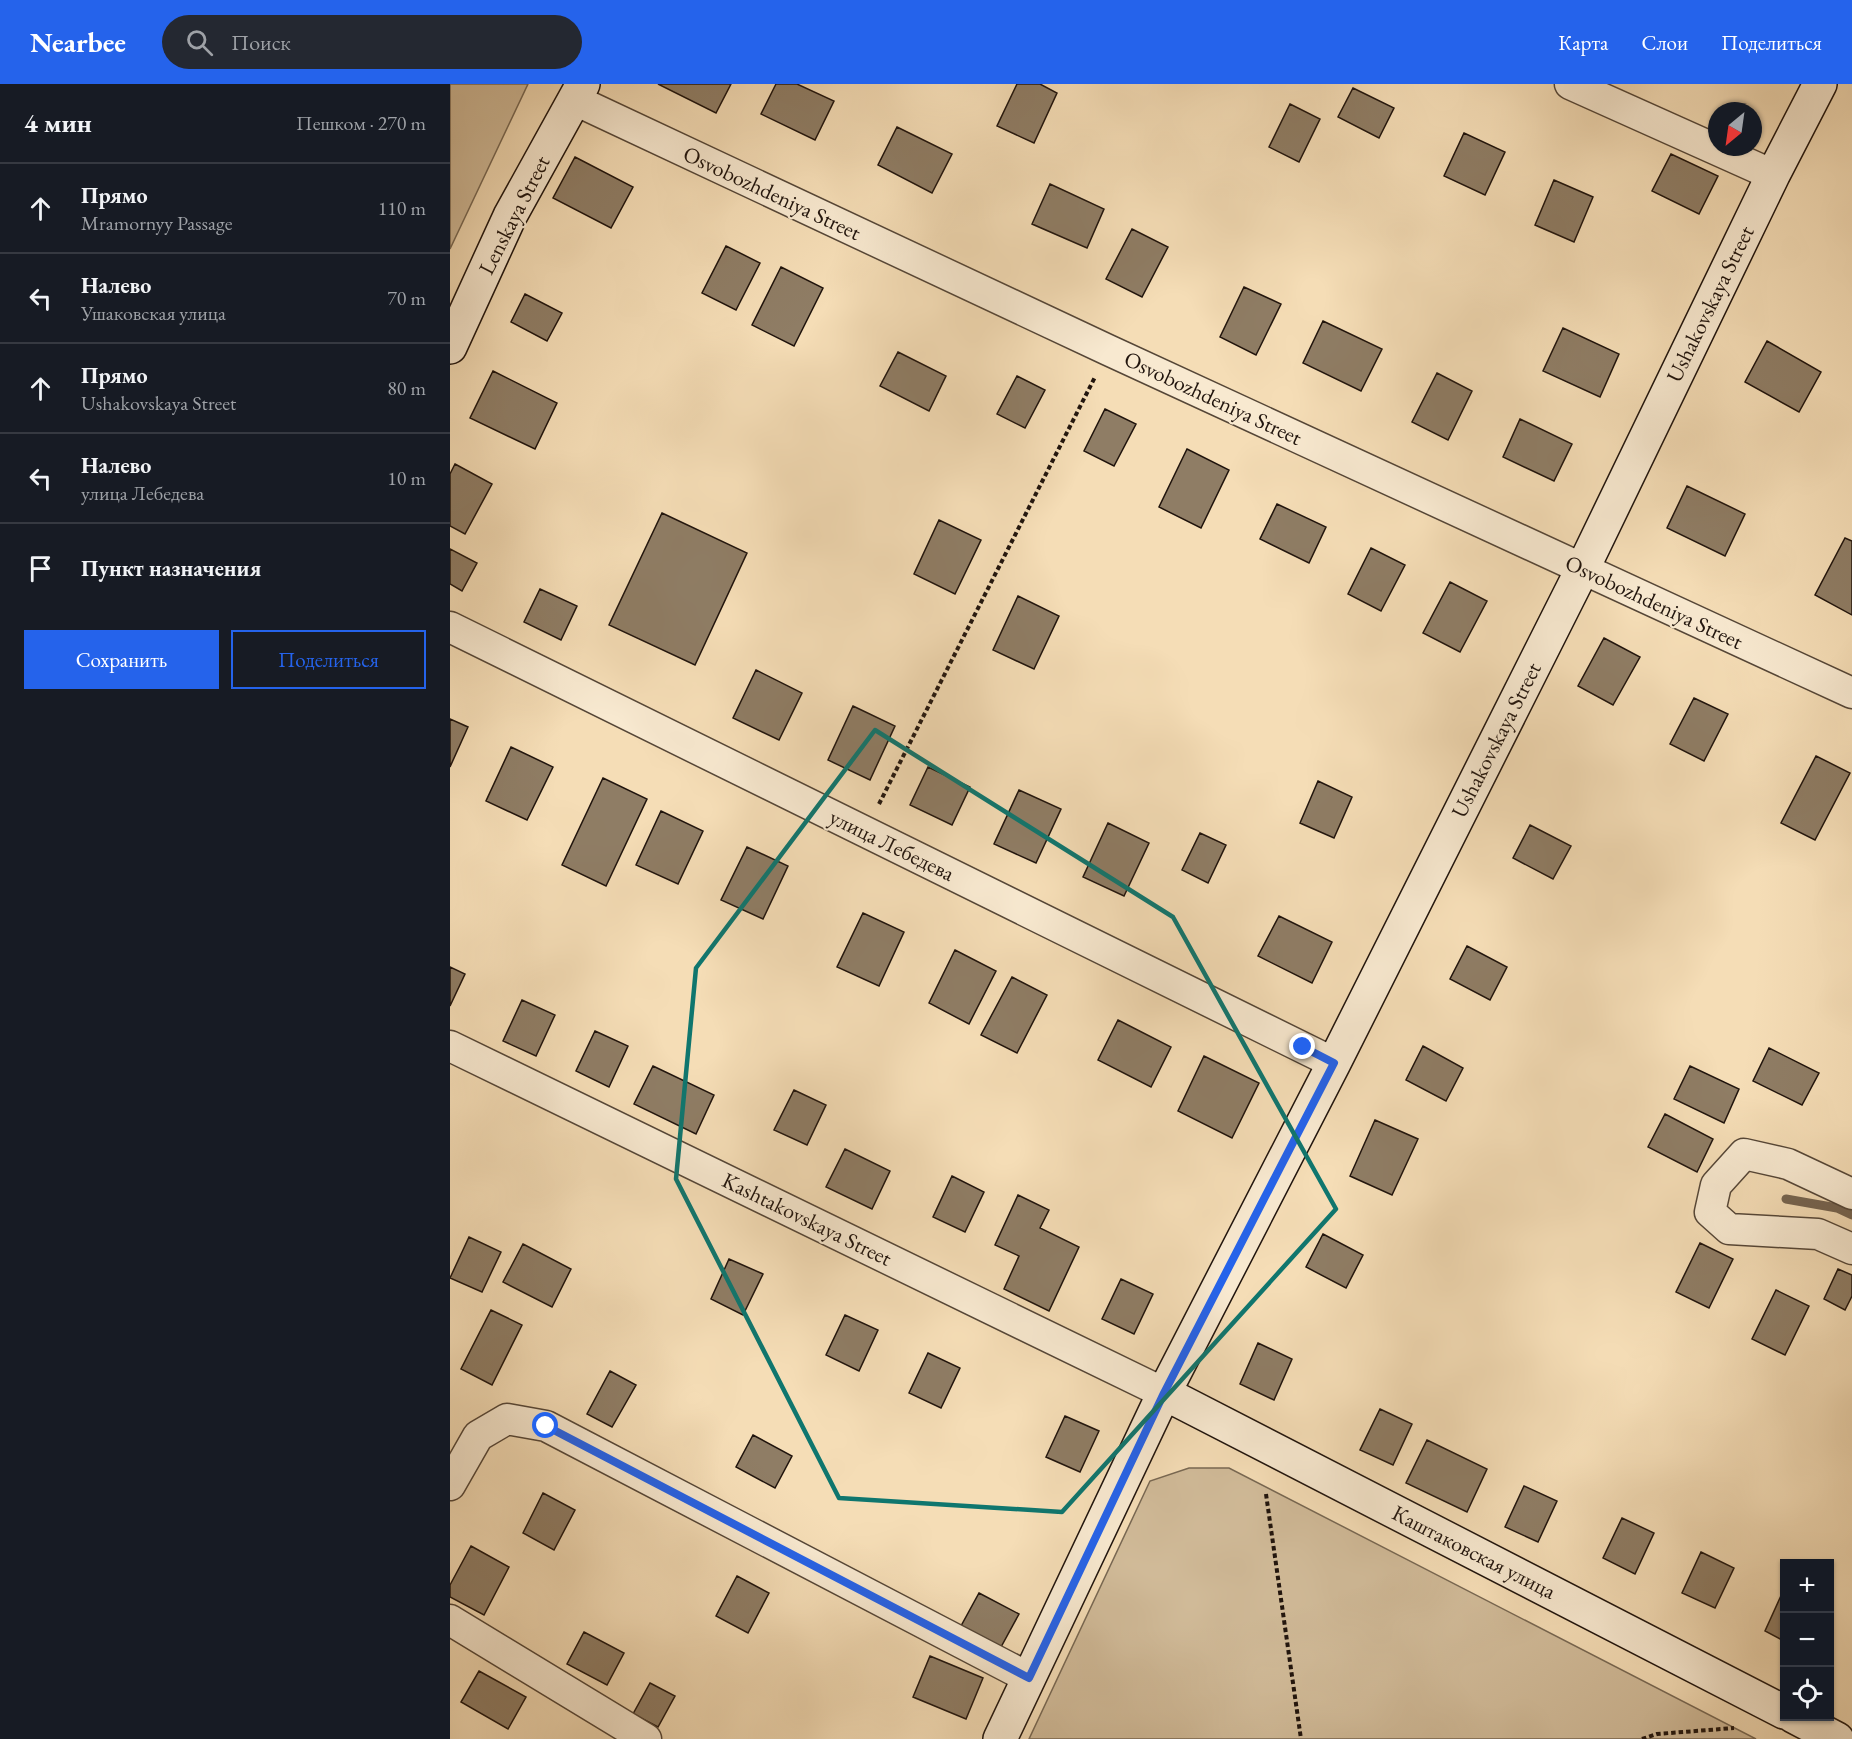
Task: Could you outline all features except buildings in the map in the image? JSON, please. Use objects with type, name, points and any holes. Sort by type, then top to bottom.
[{"type":"main road","name":"Ushakovskaya Street","points":[[1000,1739],[1164,1393],[1334,1063],[1582,570],[1773,175],[1820,84]]},
{"type":"main road","name":"Lenskaya Street","points":[[450,347],[510,216],[579,92]]},
{"type":"main road","name":"Каштаковская улица","points":[[1164,1393],[1780,1709]]},
{"type":"main road","points":[[1803,1721],[1837,1739]]},
{"type":"street","points":[[1570,84],[1773,175]]},
{"type":"street","name":"Osvobozhdeniya Street","points":[[579,92],[1108,350],[1852,693]]},
{"type":"street","name":"улица Лебедева","points":[[450,627],[1334,1063]]},
{"type":"street","name":"Kashtakovskaya Street","points":[[450,1046],[1164,1393]]},
{"type":"street","points":[[1852,1194],[1788,1164],[1744,1154],[1716,1185],[1710,1212],[1729,1229],[1818,1234],[1852,1249]]},
{"type":"street","points":[[450,1485],[478,1436],[507,1419],[546,1426],[1029,1678]]},
{"type":"street","points":[[450,1620],[646,1739]]},
{"type":"path","points":[[866,832],[1108,350]]},
{"type":"path","points":[[1266,1494],[1301,1739]]},
{"type":"path","points":[[1642,1739],[1657,1734],[1734,1728]]},
{"type":"highlighted area","points":[[875,730],[1173,917],[1336,1209],[1062,1512],[839,1498],[676,1179],[696,968]]},
{"type":"shaded area","points":[[450,84],[528,84],[450,249]]},
{"type":"shaded area","points":[[1189,1468],[1229,1468],[1756,1739],[1029,1739],[1150,1481]]},
{"type":"waterway","points":[[1786,1199],[1837,1208],[1852,1215]]},
{"type":"route","points":[[546,1426],[1029,1678],[1164,1393],[1334,1063],[1303,1047]]}]
